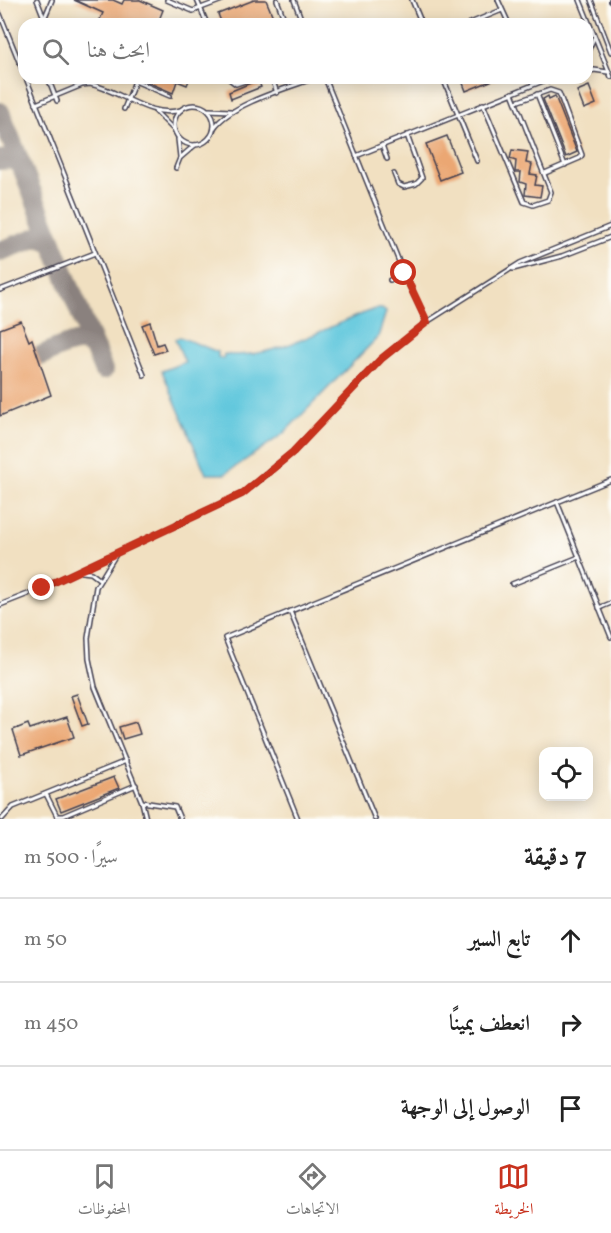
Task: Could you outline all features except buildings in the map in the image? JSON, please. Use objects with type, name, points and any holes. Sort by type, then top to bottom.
[{"type":"lane","points":[[37,0],[44,18]]},
{"type":"lane","points":[[44,18],[52,0]]},
{"type":"lane","points":[[167,0],[191,10],[200,9],[222,0]]},
{"type":"lane","points":[[197,0],[204,18]]},
{"type":"lane","points":[[277,0],[284,18]]},
{"type":"lane","points":[[294,0],[301,18]]},
{"type":"lane","points":[[412,0],[420,18]]},
{"type":"lane","points":[[498,0],[506,18]]},
{"type":"lane","points":[[580,0],[587,18]]},
{"type":"lane","points":[[591,0],[611,52]]},
{"type":"lane","points":[[483,18],[502,10]]},
{"type":"lane","points":[[0,14],[18,59]]},
{"type":"lane","points":[[593,32],[611,77]]},
{"type":"lane","points":[[593,41],[595,37]]},
{"type":"lane","points":[[593,70],[609,73]]},
{"type":"lane","points":[[28,84],[144,375]]},
{"type":"lane","points":[[50,84],[57,101]]},
{"type":"lane","points":[[36,104],[90,84],[154,110],[167,112],[193,105],[218,113],[236,110]]},
{"type":"lane","points":[[124,109],[134,84]]},
{"type":"lane","points":[[142,84],[170,96]]},
{"type":"lane","points":[[274,84],[277,93]]},
{"type":"lane","points":[[180,158],[195,145],[208,138],[223,118],[236,110],[300,84]]},
{"type":"lane","points":[[327,84],[404,273],[427,322]]},
{"type":"lane","points":[[446,84],[477,161]]},
{"type":"lane","points":[[356,156],[532,85]]},
{"type":"lane","points":[[516,102],[550,90],[559,93],[582,151],[580,158],[544,173]]},
{"type":"lane","points":[[483,104],[526,204],[533,206],[550,197],[550,189],[512,93]]},
{"type":"lane","points":[[537,94],[565,165]]},
{"type":"lane","points":[[206,109],[212,116],[213,129]]},
{"type":"lane","points":[[154,110],[178,137],[187,144],[195,145]]},
{"type":"lane","points":[[174,130],[174,119],[181,110]]},
{"type":"lane","points":[[393,174],[398,184],[404,188],[416,184],[422,178],[407,135]]},
{"type":"lane","points":[[176,168],[180,158],[178,137]]},
{"type":"lane","points":[[382,145],[387,159]]},
{"type":"lane","points":[[42,588],[242,494],[293,452],[381,359],[427,322],[530,258],[611,226]]},
{"type":"lane","points":[[511,269],[552,260],[611,237]]},
{"type":"lane","points":[[0,290],[95,253]]},
{"type":"lane","points":[[390,280],[404,273]]},
{"type":"lane","points":[[298,819],[225,638],[611,480]]},
{"type":"lane","points":[[557,502],[611,637]]},
{"type":"lane","points":[[117,554],[99,579],[88,638],[89,659],[95,687],[136,785],[146,819]]},
{"type":"lane","points":[[512,584],[579,557]]},
{"type":"lane","points":[[78,572],[91,573],[99,579]]},
{"type":"lane","points":[[0,605],[28,594]]},
{"type":"lane","points":[[599,608],[611,603]]},
{"type":"lane","points":[[290,611],[375,819]]},
{"type":"lane","points":[[2,819],[13,807],[126,761]]},
{"type":"lane","points":[[45,794],[57,816],[63,816],[136,785]]},
{"type":"lane","points":[[142,802],[175,807],[180,819]]},
{"type":"water","points":[[376,309],[386,312],[378,337],[283,434],[225,474],[206,474],[162,371],[185,362],[175,339],[180,337],[218,352],[218,357],[223,359],[224,354],[244,355],[282,347]]},
{"type":"taxiway","points":[[0,112],[103,370]]},
{"type":"taxiway","points":[[0,160],[12,159],[22,166]]},
{"type":"taxiway","points":[[0,251],[38,237],[52,242]]},
{"type":"taxiway","points":[[40,356],[77,342],[91,345],[96,351]]},
{"type":"route","points":[[42,588],[242,494],[293,452],[381,359],[427,322],[404,273]]}]
